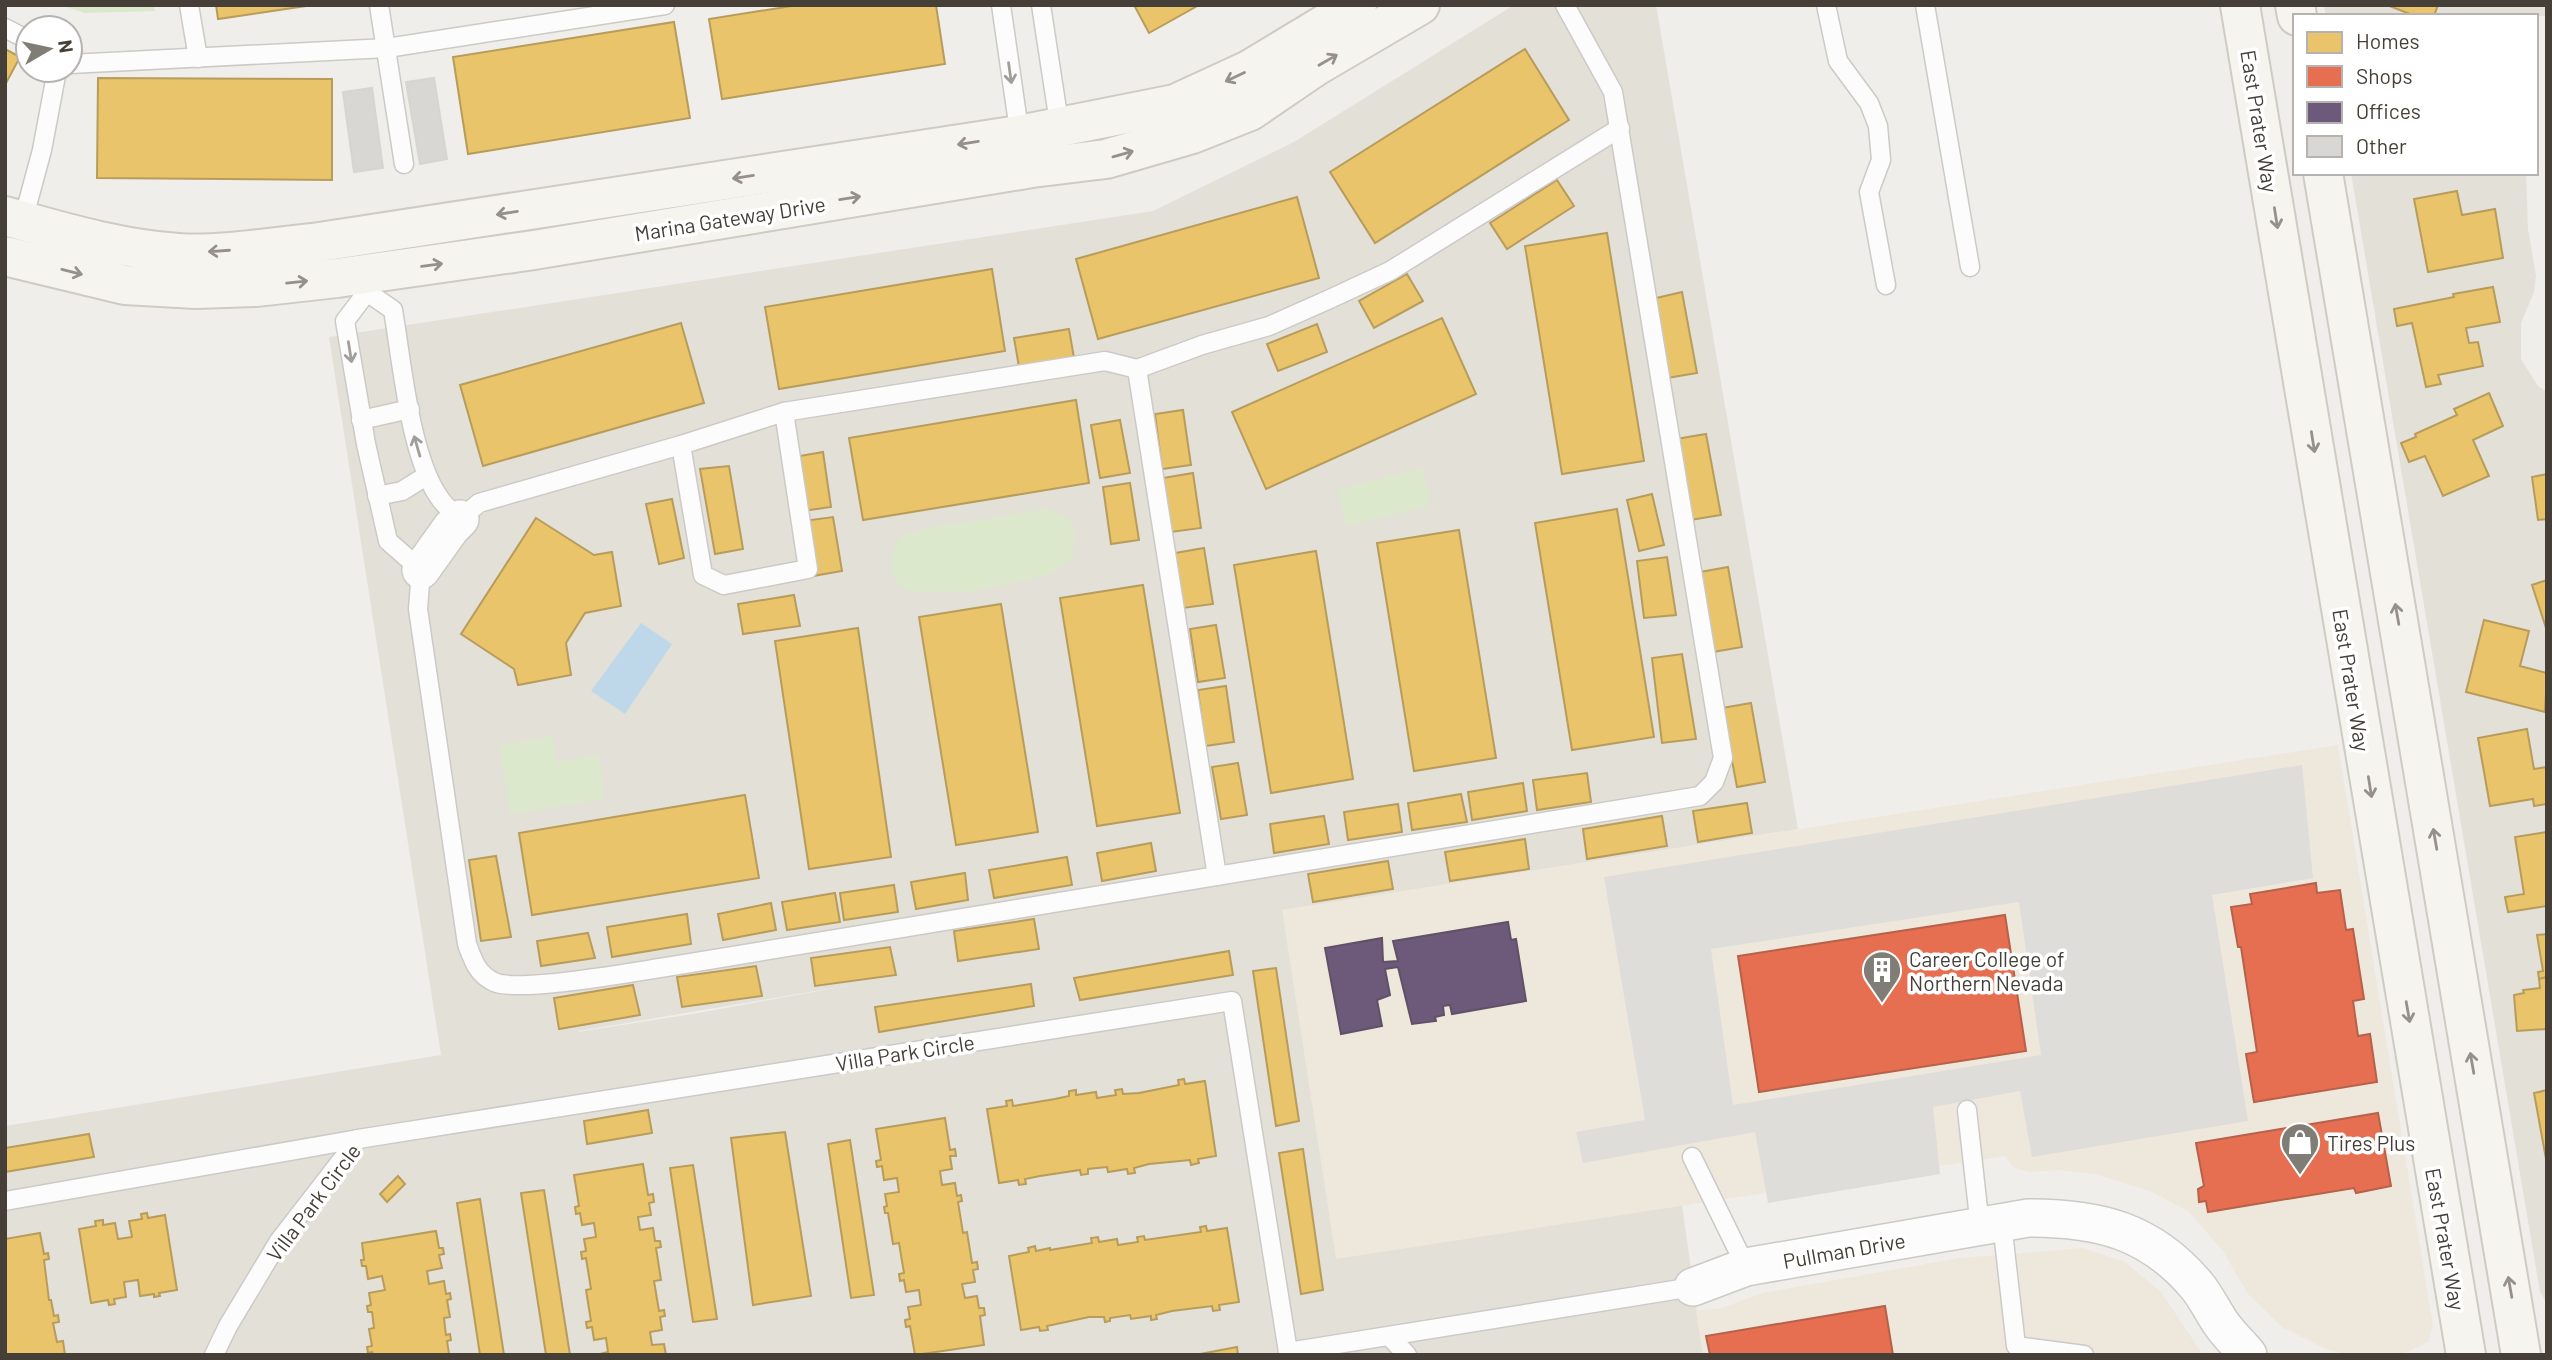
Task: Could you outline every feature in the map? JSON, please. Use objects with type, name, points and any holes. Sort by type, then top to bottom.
[{"type":"street","name":"Marina Gateway Drive","points":[[9,257],[125,285],[172,288],[365,283],[1023,152],[1060,127],[1175,104],[1249,70],[1357,5]]},
{"type":"street","name":"Marina Gateway Drive","points":[[14,219],[104,244],[180,254],[313,243],[1023,152],[1065,164],[1118,156],[1192,134],[1250,111],[1316,66],[1420,5]]},
{"type":"street","name":"East Prater Way","points":[[2240,5],[2466,1355]]},
{"type":"street","points":[[2323,175],[2521,1355]]},
{"type":"street","points":[[421,570],[460,519]]},
{"type":"street","name":"Pullman Drive","points":[[1693,1287],[1746,1267],[2028,1218],[2067,1218],[2101,1223],[2137,1237],[2169,1258],[2202,1293],[2221,1324],[2248,1355]]},
{"type":"lane","points":[[190,5],[198,58]]},
{"type":"lane","points":[[379,5],[404,164]]},
{"type":"lane","points":[[84,63],[387,48],[596,10],[666,5]]},
{"type":"lane","points":[[1001,5],[1023,152]]},
{"type":"lane","points":[[1041,5],[1065,164]]},
{"type":"lane","points":[[360,235],[365,283],[345,321],[361,419],[388,541],[421,570],[418,609],[467,944],[477,971],[496,983],[527,985],[666,967],[1700,796],[1714,782],[1723,758],[1644,292],[1620,128],[1612,92],[1565,5]]},
{"type":"lane","points":[[1826,5],[1838,61],[1869,103],[1878,126],[1881,160],[1869,192],[1886,285]]},
{"type":"lane","points":[[1924,5],[1969,267]]},
{"type":"lane","points":[[9,257],[14,219],[42,150],[54,84]]},
{"type":"lane","points":[[365,283],[393,310],[416,442],[426,476],[441,501],[460,519],[478,503],[784,412],[1105,361],[1137,369],[1202,345],[1269,326],[1390,271],[1620,128]]},
{"type":"lane","points":[[1137,369],[1217,876]]},
{"type":"lane","points":[[361,419],[410,409]]},
{"type":"lane","points":[[681,444],[704,575],[724,585],[808,569],[784,412]]},
{"type":"lane","points":[[377,496],[402,491],[426,476]]},
{"type":"lane","name":"Villa Park Circle","points":[[214,1355],[228,1326],[279,1241],[358,1139],[1232,1001],[1288,1352],[1390,1337]]},
{"type":"lane","points":[[1967,1110],[2017,1350],[2084,1355]]},
{"type":"lane","points":[[5,1201],[358,1139]]},
{"type":"lane","points":[[1692,1157],[1746,1267]]},
{"type":"lane","name":"Pullman Drive","points":[[1390,1337],[1693,1287]]},
{"type":"lane","points":[[1390,1337],[1407,1355]]},
{"type":"shaded area","points":[[1514,5],[1656,5],[1798,829],[1283,910],[1682,1205],[1703,1355],[5,1355],[5,1126],[441,1055],[329,337],[1153,211],[1294,142]],"holes":[[[857,984],[698,1013],[578,1032]]]},
{"type":"shaded area","points":[[2324,5],[2547,5],[2547,16],[2326,14]]},
{"type":"shaded area","points":[[2351,175],[2526,175],[2528,229],[2536,276],[2534,292],[2521,323],[2521,359],[2538,386],[2547,392],[2547,1303],[2540,1292]]},
{"type":"shaded area","points":[[2338,745],[2433,1326],[2428,1342],[2407,1352],[2390,1355],[2350,1355],[2326,1349],[2282,1327],[2248,1294],[2223,1251],[2188,1211],[2152,1192],[2096,1174],[2058,1170],[2029,1172],[2013,1167],[2005,1156],[1336,1259],[1282,910]]},
{"type":"shaded area","points":[[2302,765],[2313,878],[2212,895],[2248,1121],[2032,1157],[2020,1091],[1933,1107],[1940,1174],[1768,1203],[1755,1132],[1583,1163],[1576,1132],[1645,1120],[1604,877]],"holes":[[[2019,902],[2041,1055],[1733,1105],[1711,949]]]},
{"type":"shaded area","points":[[2083,1248],[2125,1262],[2161,1292],[2203,1355],[1703,1355],[1696,1311],[1722,1308],[1763,1293],[1960,1258]]},
{"type":"green space","points":[[60,5],[154,5],[155,11],[85,13]]},
{"type":"green space","points":[[1422,468],[1431,505],[1347,526],[1337,490]]},
{"type":"green space","points":[[1046,509],[1069,518],[1075,536],[1072,559],[1048,575],[974,591],[915,593],[899,585],[890,568],[900,536],[935,527]]},
{"type":"green space","points":[[552,736],[556,762],[598,755],[605,799],[510,814],[499,746]]},
{"type":"water","points":[[641,623],[672,644],[625,714],[591,691]]},
{"type":"building: Homes","points":[[216,5],[313,5],[218,19]]},
{"type":"building: Homes","points":[[798,5],[936,5],[945,64],[722,99],[709,19]]},
{"type":"building: Homes","points":[[1134,5],[1199,5],[1149,33]]},
{"type":"building: Homes","points":[[2387,5],[2438,5],[2435,14],[2410,14]]},
{"type":"building: Homes","points":[[674,22],[690,118],[468,154],[453,57]]},
{"type":"building: Homes","points":[[5,49],[14,54],[14,68],[5,85]]},
{"type":"building: Homes","points":[[1525,49],[1569,120],[1375,243],[1330,172]]},
{"type":"building: Homes","points":[[98,78],[332,79],[332,180],[97,178]]},
{"type":"building: Homes","points":[[1557,180],[1574,206],[1507,249],[1490,223]]},
{"type":"building: Homes","points":[[2457,191],[2462,215],[2495,209],[2503,258],[2428,272],[2414,199]]},
{"type":"building: Homes","points":[[1297,197],[1319,278],[1098,339],[1076,259]]},
{"type":"building: Homes","points":[[1607,233],[1644,461],[1562,474],[1525,246]]},
{"type":"building: Homes","points":[[992,269],[1005,351],[779,389],[765,307]]},
{"type":"building: Homes","points":[[1407,274],[1423,301],[1374,328],[1359,301]]},
{"type":"building: Homes","points":[[2493,287],[2500,322],[2466,328],[2469,343],[2478,342],[2483,366],[2438,375],[2441,384],[2426,387],[2412,323],[2397,326],[2394,309]]},
{"type":"building: Homes","points":[[1682,292],[1697,373],[1667,378],[1652,299]]},
{"type":"building: Homes","points":[[1442,318],[1476,394],[1266,489],[1232,412]]},
{"type":"building: Homes","points":[[681,323],[704,403],[483,466],[460,385]]},
{"type":"building: Homes","points":[[1317,324],[1327,352],[1278,371],[1267,344]]},
{"type":"building: Homes","points":[[1069,329],[1074,358],[1019,367],[1014,338]]},
{"type":"building: Homes","points":[[2489,393],[2503,426],[2473,440],[2489,476],[2443,496],[2425,456],[2409,462],[2401,443],[2457,415],[2454,409]]},
{"type":"building: Homes","points":[[1076,400],[1089,483],[863,520],[849,438]]},
{"type":"building: Homes","points":[[1183,410],[1191,465],[1162,469],[1155,414]]},
{"type":"building: Homes","points":[[1120,420],[1130,473],[1100,478],[1091,425]]},
{"type":"building: Homes","points":[[1706,434],[1721,515],[1690,520],[1676,439]]},
{"type":"building: Homes","points":[[823,452],[831,507],[802,511],[794,457]]},
{"type":"building: Homes","points":[[729,466],[743,549],[715,554],[700,469]]},
{"type":"building: Homes","points":[[1193,473],[1201,528],[1171,532],[1163,478]]},
{"type":"building: Homes","points":[[2547,474],[2547,519],[2538,520],[2532,477]]},
{"type":"building: Homes","points":[[1130,483],[1139,540],[1111,544],[1103,487]]},
{"type":"building: Homes","points":[[1652,494],[1664,545],[1639,551],[1627,500]]},
{"type":"building: Homes","points":[[672,499],[684,558],[659,564],[646,504]]},
{"type":"building: Homes","points":[[1617,509],[1654,737],[1572,750],[1535,523]]},
{"type":"building: Homes","points":[[833,517],[842,571],[813,576],[803,521]]},
{"type":"building: Homes","points":[[536,518],[594,555],[612,552],[621,606],[585,613],[566,643],[571,675],[518,685],[514,669],[461,634]]},
{"type":"building: Homes","points":[[1459,530],[1496,758],[1414,771],[1377,543]]},
{"type":"building: Homes","points":[[1204,548],[1213,604],[1183,608],[1175,553]]},
{"type":"building: Homes","points":[[1316,551],[1353,779],[1271,793],[1234,565]]},
{"type":"building: Homes","points":[[1667,557],[1676,615],[1644,618],[1637,561]]},
{"type":"building: Homes","points":[[1728,567],[1742,647],[1713,652],[1700,572]]},
{"type":"building: Homes","points":[[2547,580],[2547,631],[2532,585]]},
{"type":"building: Homes","points":[[1143,585],[1180,813],[1097,826],[1060,598]]},
{"type":"building: Homes","points":[[794,595],[800,626],[743,634],[738,604]]},
{"type":"building: Homes","points":[[1001,604],[1038,832],[956,845],[919,617]]},
{"type":"building: Homes","points":[[2484,620],[2529,631],[2520,666],[2547,673],[2545,712],[2466,692]]},
{"type":"building: Homes","points":[[1216,625],[1225,678],[1198,682],[1190,629]]},
{"type":"building: Homes","points":[[858,628],[891,857],[809,869],[775,641]]},
{"type":"building: Homes","points":[[1682,654],[1696,739],[1662,743],[1652,658]]},
{"type":"building: Homes","points":[[1226,686],[1234,742],[1205,746],[1198,690]]},
{"type":"building: Homes","points":[[1751,703],[1765,782],[1737,787],[1722,708]]},
{"type":"building: Homes","points":[[2527,729],[2534,769],[2547,767],[2547,804],[2534,806],[2533,799],[2490,806],[2478,738]]},
{"type":"building: Homes","points":[[1238,763],[1247,815],[1221,819],[1212,767]]},
{"type":"building: Homes","points":[[1587,773],[1591,802],[1537,810],[1533,780]]},
{"type":"building: Homes","points":[[1523,783],[1527,811],[1472,820],[1468,792]]},
{"type":"building: Homes","points":[[1461,794],[1467,822],[1412,830],[1408,803]]},
{"type":"building: Homes","points":[[745,795],[759,878],[532,915],[519,833]]},
{"type":"building: Homes","points":[[1747,803],[1752,833],[1698,842],[1693,811]]},
{"type":"building: Homes","points":[[1398,804],[1402,832],[1348,840],[1344,812]]},
{"type":"building: Homes","points":[[1324,816],[1329,844],[1274,853],[1270,824]]},
{"type":"building: Homes","points":[[1662,816],[1667,846],[1587,859],[1583,829]]},
{"type":"building: Homes","points":[[2547,832],[2547,906],[2508,912],[2505,897],[2524,894],[2515,837]]},
{"type":"building: Homes","points":[[1525,839],[1529,869],[1450,881],[1445,852]]},
{"type":"building: Homes","points":[[1151,843],[1156,871],[1102,881],[1097,853]]},
{"type":"building: Homes","points":[[496,856],[511,937],[481,941],[469,860]]},
{"type":"building: Homes","points":[[1067,857],[1072,885],[994,898],[989,870]]},
{"type":"building: Homes","points":[[1388,861],[1393,889],[1313,902],[1308,874]]},
{"type":"building: Homes","points":[[965,873],[968,900],[916,909],[911,882]]},
{"type":"building: Homes","points":[[894,885],[898,912],[844,920],[840,893]]},
{"type":"building: Homes","points":[[835,893],[840,922],[787,930],[782,902]]},
{"type":"building: Homes","points":[[771,903],[776,930],[723,940],[718,914]]},
{"type":"building: Homes","points":[[687,914],[691,944],[612,957],[607,927]]},
{"type":"building: Homes","points":[[1034,919],[1039,949],[958,961],[954,931]]},
{"type":"building: Homes","points":[[588,933],[595,958],[541,966],[537,941]]},
{"type":"building: Homes","points":[[2547,934],[2547,977],[2539,979],[2538,972],[2543,971],[2537,935]]},
{"type":"building: Homes","points":[[890,947],[896,975],[815,986],[811,958]]},
{"type":"building: Homes","points":[[1229,951],[1233,975],[1080,1000],[1074,978]]},
{"type":"building: Homes","points":[[756,966],[762,996],[682,1007],[677,977]]},
{"type":"building: Homes","points":[[1276,968],[1299,1121],[1276,1126],[1253,971]]},
{"type":"building: Homes","points":[[2547,977],[2547,1029],[2517,1031],[2514,995],[2524,993],[2523,990],[2540,988],[2539,979]]},
{"type":"building: Homes","points":[[1031,984],[1034,1006],[879,1032],[875,1007]]},
{"type":"building: Homes","points":[[633,985],[640,1015],[559,1029],[554,998]]},
{"type":"building: Homes","points":[[1184,1079],[1185,1084],[1205,1081],[1216,1156],[1198,1159],[1199,1163],[1191,1165],[1190,1160],[1149,1164],[1134,1168],[1135,1173],[1128,1174],[1127,1169],[1108,1172],[1107,1167],[1088,1169],[1088,1174],[1081,1175],[1080,1170],[1025,1179],[1026,1184],[1019,1185],[1018,1180],[999,1183],[987,1109],[1007,1106],[1006,1101],[1012,1100],[1013,1106],[1055,1099],[1069,1096],[1069,1091],[1076,1090],[1076,1095],[1096,1092],[1097,1098],[1116,1095],[1115,1090],[1122,1089],[1123,1094],[1139,1093],[1179,1085],[1178,1080]]},
{"type":"building: Homes","points":[[2547,1090],[2547,1159],[2546,1159],[2534,1093]]},
{"type":"building: Homes","points":[[648,1110],[652,1133],[587,1144],[584,1121]]},
{"type":"building: Homes","points":[[945,1118],[950,1150],[955,1149],[956,1156],[950,1156],[952,1169],[940,1171],[942,1185],[955,1183],[957,1196],[961,1195],[962,1201],[958,1202],[963,1233],[967,1232],[972,1263],[977,1262],[978,1269],[973,1270],[975,1282],[962,1284],[965,1298],[977,1296],[979,1308],[984,1308],[985,1315],[980,1316],[984,1345],[915,1355],[910,1326],[906,1327],[905,1320],[910,1319],[908,1307],[921,1305],[919,1290],[906,1292],[904,1280],[900,1281],[899,1274],[904,1273],[899,1243],[893,1244],[888,1213],[885,1213],[884,1207],[887,1206],[885,1194],[899,1192],[897,1178],[884,1180],[882,1166],[877,1167],[876,1161],[881,1160],[876,1129]]},
{"type":"building: Homes","points":[[785,1132],[811,1296],[753,1305],[731,1138]]},
{"type":"building: Homes","points":[[89,1134],[94,1157],[5,1172],[5,1148]]},
{"type":"building: Homes","points":[[850,1140],[874,1295],[851,1298],[828,1144]]},
{"type":"building: Homes","points":[[1303,1149],[1323,1290],[1301,1294],[1279,1153]]},
{"type":"building: Homes","points":[[643,1164],[648,1195],[653,1194],[654,1202],[649,1203],[651,1215],[638,1217],[640,1230],[653,1228],[655,1241],[660,1241],[661,1247],[656,1248],[661,1280],[654,1281],[659,1311],[664,1310],[665,1316],[660,1317],[662,1330],[650,1332],[652,1345],[664,1344],[666,1355],[596,1355],[608,1352],[606,1338],[594,1340],[592,1327],[587,1328],[586,1322],[591,1321],[586,1290],[591,1289],[586,1258],[582,1259],[581,1252],[586,1251],[584,1239],[596,1237],[594,1223],[582,1225],[580,1213],[576,1214],[575,1207],[579,1206],[574,1175]]},
{"type":"building: Homes","points":[[693,1165],[717,1319],[693,1322],[670,1168]]},
{"type":"building: Homes","points":[[398,1176],[405,1184],[387,1202],[380,1194]]},
{"type":"building: Homes","points":[[544,1190],[570,1355],[546,1355],[521,1193]]},
{"type":"building: Homes","points":[[480,1199],[504,1355],[480,1355],[457,1203]]},
{"type":"building: Homes","points":[[147,1213],[148,1218],[165,1215],[177,1290],[159,1293],[160,1296],[154,1297],[154,1294],[140,1296],[138,1280],[124,1282],[126,1297],[114,1299],[115,1304],[109,1305],[108,1300],[91,1303],[79,1229],[96,1226],[95,1221],[103,1220],[103,1225],[115,1223],[118,1239],[132,1237],[129,1221],[142,1219],[141,1214]]},
{"type":"building: Homes","points":[[1206,1226],[1207,1231],[1227,1228],[1239,1302],[1219,1305],[1220,1310],[1213,1311],[1212,1306],[1172,1311],[1156,1315],[1157,1319],[1151,1320],[1151,1316],[1131,1319],[1130,1315],[1110,1318],[1110,1321],[1105,1322],[1104,1317],[1089,1317],[1047,1326],[1048,1330],[1040,1331],[1039,1327],[1021,1330],[1009,1256],[1029,1252],[1028,1248],[1035,1246],[1036,1251],[1050,1250],[1092,1243],[1091,1238],[1098,1237],[1099,1242],[1117,1239],[1118,1245],[1138,1242],[1137,1237],[1144,1236],[1145,1240],[1201,1232],[1200,1227]]},
{"type":"building: Homes","points":[[436,1231],[439,1248],[443,1248],[444,1254],[439,1255],[442,1268],[427,1271],[429,1284],[444,1281],[446,1294],[450,1293],[451,1299],[447,1300],[450,1317],[444,1318],[446,1335],[450,1334],[451,1340],[447,1341],[449,1354],[368,1353],[367,1347],[372,1346],[369,1329],[374,1328],[372,1312],[368,1312],[367,1306],[371,1305],[369,1293],[385,1290],[382,1276],[368,1279],[366,1266],[362,1266],[361,1260],[364,1260],[362,1243]]},
{"type":"building: Homes","points":[[40,1233],[44,1254],[48,1253],[49,1259],[44,1260],[49,1300],[54,1316],[58,1315],[59,1322],[53,1323],[57,1342],[63,1341],[65,1355],[5,1355],[5,1239]]},
{"type":"building: Homes","points":[[1237,1347],[1238,1355],[1195,1355]]},
{"type":"building: Shops","points":[[2316,883],[2317,893],[2340,890],[2346,930],[2353,929],[2364,999],[2353,1001],[2358,1036],[2370,1034],[2377,1082],[2254,1102],[2246,1054],[2257,1052],[2241,947],[2238,947],[2231,907],[2252,904],[2250,894]]},
{"type":"building: Shops","name":"Career College of Northern Nevada","points":[[2005,915],[2026,1051],[1759,1092],[1738,956]]},
{"type":"building: Shops","points":[[2378,1113],[2391,1186],[2356,1193],[2354,1188],[2208,1212],[2206,1201],[2199,1202],[2198,1189],[2204,1186],[2196,1143]]},
{"type":"building: Shops","points":[[1885,1306],[1893,1355],[1710,1355],[1706,1336]]},
{"type":"building: Offices","points":[[1508,922],[1511,940],[1516,939],[1526,1001],[1452,1014],[1450,1005],[1443,1006],[1444,1015],[1435,1017],[1436,1021],[1412,1024],[1398,967],[1385,969],[1390,995],[1377,1000],[1382,1026],[1341,1034],[1325,948],[1382,938],[1383,962],[1398,961],[1393,941]]},
{"type":"building: Other","points":[[434,78],[447,159],[420,164],[406,82]]},
{"type":"building: Other","points":[[372,88],[383,168],[354,172],[343,92]]},
{"type":"place","name":"Career College of Northern Nevada","points":[[1882,1004]]},
{"type":"place","name":"Tires Plus","points":[[2300,1176]]}]
